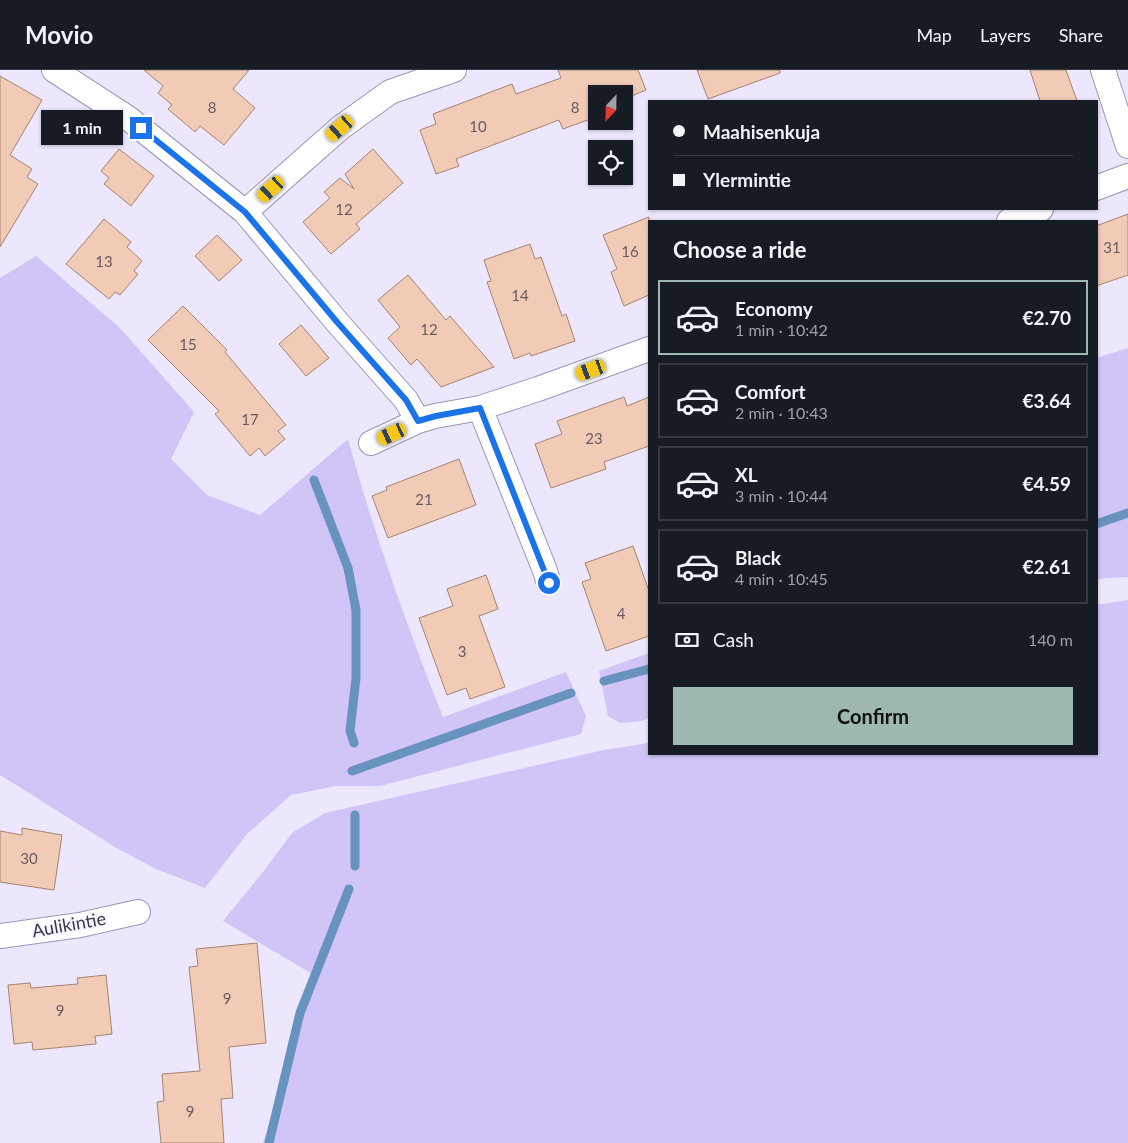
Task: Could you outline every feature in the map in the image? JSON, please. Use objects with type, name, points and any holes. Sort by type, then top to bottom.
[{"type":"street","points":[[54,70],[128,118],[245,212],[337,322],[406,400],[418,421]]},
{"type":"street","points":[[245,212],[340,128],[390,92],[454,70]]},
{"type":"street","points":[[1103,70],[1128,146]]},
{"type":"street","points":[[1098,187],[1128,176]]},
{"type":"street","points":[[1011,220],[1038,210]]},
{"type":"street","points":[[371,443],[418,421],[480,408],[648,349]]},
{"type":"street","points":[[480,408],[549,583]]},
{"type":"street","name":"Aulikintie","points":[[0,936],[80,925],[138,912]]},
{"type":"shaded area","points":[[36,256],[120,328],[194,412],[171,459],[207,495],[260,515],[348,439],[392,579],[443,717],[566,672],[586,716],[581,734],[380,786],[336,786],[291,795],[247,834],[205,888],[156,869],[115,847],[0,775],[0,278]]},
{"type":"shaded area","points":[[1128,348],[1128,577],[1098,580],[1098,357]]},
{"type":"shaded area","points":[[1128,600],[1128,1143],[263,1143],[314,975],[223,921],[292,833],[325,813],[604,750],[648,743],[648,755],[1098,755],[1098,605]]},
{"type":"shaded area","points":[[648,653],[648,718],[642,721],[620,723],[608,716],[599,671]]},
{"type":"building","points":[[144,70],[249,70],[233,89],[255,108],[224,145],[200,126],[195,132],[168,109],[172,105],[158,93],[163,86]]},
{"type":"building","points":[[558,70],[638,70],[646,90],[633,95],[633,85],[588,85],[588,120],[563,129],[559,120],[456,159],[459,166],[436,174],[420,130],[436,124],[433,114],[512,84],[516,94],[561,78]]},
{"type":"building","points":[[697,70],[780,70],[780,73],[708,99]]},
{"type":"building","points":[[1030,70],[1066,70],[1077,100],[1040,100]]},
{"type":"building","points":[[0,76],[42,100],[10,155],[32,169],[27,177],[38,184],[0,247]]},
{"type":"building","points":[[119,149],[154,176],[131,206],[104,184],[109,178],[101,171]]},
{"type":"building","points":[[373,149],[403,183],[356,224],[360,229],[331,254],[303,222],[330,198],[324,192],[340,178],[354,189],[345,174]]},
{"type":"building","points":[[1128,214],[1128,275],[1098,285],[1098,225]]},
{"type":"building","points":[[649,217],[648,295],[624,306],[611,272],[617,269],[603,235]]},
{"type":"building","points":[[104,219],[131,242],[127,247],[142,261],[134,271],[138,274],[120,295],[115,292],[109,299],[66,264]]},
{"type":"building","points":[[217,235],[242,260],[219,281],[195,256]]},
{"type":"building","points":[[530,244],[535,259],[541,257],[562,316],[566,314],[575,341],[531,356],[530,353],[514,359],[487,282],[491,281],[484,260]]},
{"type":"building","points":[[408,275],[446,320],[450,316],[494,367],[441,387],[417,359],[411,365],[388,338],[400,327],[378,300]]},
{"type":"building","points":[[183,306],[227,350],[225,352],[286,425],[278,431],[285,439],[265,456],[259,448],[250,456],[215,414],[219,411],[148,340]]},
{"type":"building","points":[[301,325],[329,358],[306,376],[279,344]]},
{"type":"building","points":[[624,397],[627,406],[648,397],[648,446],[604,462],[606,469],[551,488],[535,444],[562,434],[557,421]]},
{"type":"building","points":[[459,459],[476,505],[388,538],[372,496],[387,490],[386,487]]},
{"type":"building","points":[[633,546],[648,588],[648,636],[606,651],[582,582],[591,579],[585,563]]},
{"type":"building","points":[[486,575],[498,609],[479,616],[505,687],[470,699],[466,688],[447,695],[419,618],[453,606],[447,589]]},
{"type":"building","points":[[22,828],[62,835],[54,890],[0,882],[0,831],[22,835]]},
{"type":"building","points":[[257,943],[266,1043],[229,1047],[233,1098],[221,1099],[224,1143],[161,1143],[157,1102],[164,1101],[162,1074],[200,1071],[189,967],[198,966],[196,949]]},
{"type":"building","points":[[106,975],[112,1034],[95,1036],[96,1044],[33,1050],[32,1042],[14,1044],[8,985],[30,983],[31,988],[78,984],[77,978]]},
{"type":"waterway","points":[[314,480],[348,568],[356,610],[356,678],[350,731],[354,743]]},
{"type":"waterway","points":[[1098,523],[1128,513]]},
{"type":"waterway","points":[[604,681],[648,669]]},
{"type":"waterway","points":[[352,771],[571,693]]},
{"type":"waterway","points":[[355,815],[355,866]]},
{"type":"waterway","points":[[269,1143],[300,1013],[349,889]]},
{"type":"route","points":[[141,128],[245,212],[337,322],[406,400],[418,421],[480,408],[549,583]]}]
